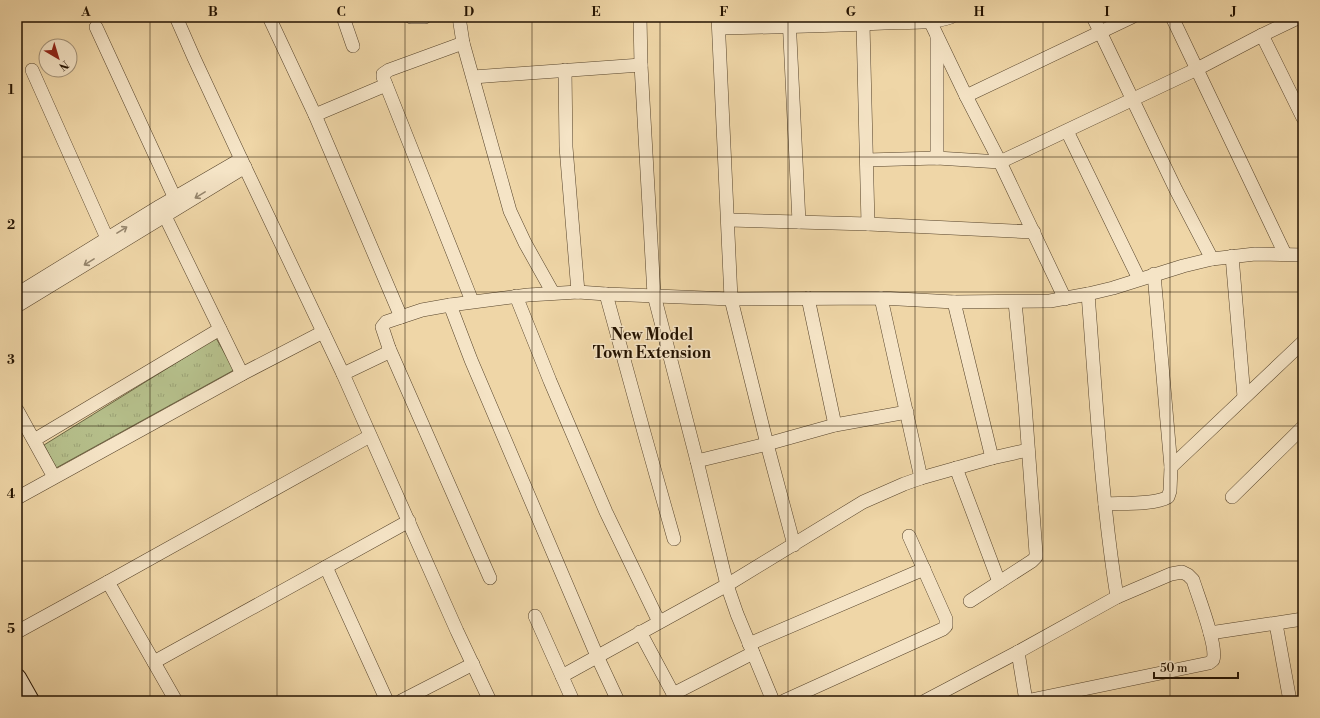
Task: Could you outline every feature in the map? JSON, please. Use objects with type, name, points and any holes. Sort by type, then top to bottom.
[{"type":"main road","points":[[17,678],[30,701]]},
{"type":"street","points":[[176,17],[243,163],[344,374],[370,436],[490,701]]},
{"type":"street","points":[[268,17],[315,116],[401,316]]},
{"type":"street","points":[[343,17],[353,46]]},
{"type":"street","points":[[411,17],[425,17]]},
{"type":"street","points":[[459,17],[463,43],[510,211],[525,244],[553,293]]},
{"type":"street","points":[[640,17],[641,65],[654,295],[727,585],[737,614],[774,701]]},
{"type":"street","points":[[794,545],[731,299],[728,220],[722,134],[718,22],[863,24],[930,20],[951,17]]},
{"type":"street","points":[[1093,17],[1176,190],[1212,260]]},
{"type":"street","points":[[966,96],[1132,17]]},
{"type":"street","points":[[1172,17],[1286,254]]},
{"type":"street","points":[[866,160],[937,158],[1000,162],[1198,70],[1262,35],[1300,17]]},
{"type":"street","points":[[930,20],[1066,299]]},
{"type":"street","points":[[789,22],[799,222]]},
{"type":"street","points":[[863,24],[868,224]]},
{"type":"street","points":[[96,27],[177,202]]},
{"type":"street","points":[[937,34],[937,158]]},
{"type":"street","points":[[1262,35],[1303,118]]},
{"type":"street","points":[[463,43],[389,70],[383,74],[383,77],[472,301]]},
{"type":"street","points":[[473,77],[641,65]]},
{"type":"street","points":[[32,70],[110,243]]},
{"type":"street","points":[[565,70],[566,147],[578,292]]},
{"type":"street","points":[[315,116],[386,86]]},
{"type":"street","points":[[1067,131],[1139,279]]},
{"type":"street","points":[[17,294],[110,243],[243,163]]},
{"type":"street","points":[[163,211],[242,374]]},
{"type":"street","points":[[728,220],[868,224],[1034,232]]},
{"type":"street","points":[[17,306],[110,243]]},
{"type":"street","points":[[490,578],[389,348],[383,329],[383,324],[401,316],[422,310],[472,301],[516,296],[578,292],[731,299],[881,298],[954,302],[1050,301],[1088,294],[1154,274],[1232,256],[1255,254],[1303,255]]},
{"type":"street","points":[[1232,256],[1244,397]]},
{"type":"street","points":[[1104,504],[1149,502],[1164,499],[1170,494],[1171,467],[1154,274]]},
{"type":"street","points":[[606,294],[674,539]]},
{"type":"street","points":[[1088,294],[1104,504],[1117,597]]},
{"type":"street","points":[[516,296],[550,381],[606,512],[659,622]]},
{"type":"street","points":[[808,298],[835,425]]},
{"type":"street","points":[[881,298],[921,478]]},
{"type":"street","points":[[954,302],[992,458]]},
{"type":"street","points":[[970,601],[1036,557],[1015,302]]},
{"type":"street","points":[[450,305],[471,360],[596,656],[618,701]]},
{"type":"street","points":[[34,440],[220,329]]},
{"type":"street","points":[[17,498],[242,374],[323,332]]},
{"type":"street","points":[[1171,467],[1303,342]]},
{"type":"street","points":[[344,374],[387,353],[389,348]]},
{"type":"street","points":[[17,410],[54,477]]},
{"type":"street","points":[[697,461],[767,444],[835,425],[907,412]]},
{"type":"street","points":[[1232,497],[1303,427]]},
{"type":"street","points":[[17,632],[370,436]]},
{"type":"street","points":[[562,676],[727,585],[863,502],[921,478],[992,458],[1028,450]]},
{"type":"street","points":[[956,468],[998,582]]},
{"type":"street","points":[[154,662],[409,522]]},
{"type":"street","points":[[784,701],[943,629],[946,626],[946,619],[909,536]]},
{"type":"street","points":[[326,567],[387,701]]},
{"type":"street","points":[[640,632],[675,698],[751,648],[924,569]]},
{"type":"street","points":[[925,701],[1018,652],[1117,597],[1171,574],[1182,572],[1193,580],[1210,633],[1214,657],[1210,663],[1026,701],[1018,652]]},
{"type":"street","points":[[108,582],[176,701]]},
{"type":"street","points":[[534,616],[573,701]]},
{"type":"street","points":[[1210,633],[1303,619]]},
{"type":"street","points":[[1276,624],[1290,701]]},
{"type":"street","points":[[401,701],[473,664]]},
{"type":"green space","points":[[216,338],[234,370],[56,468],[44,445]]},
{"type":"district","name":"New Model Town Extension","points":[[652,344]]}]
